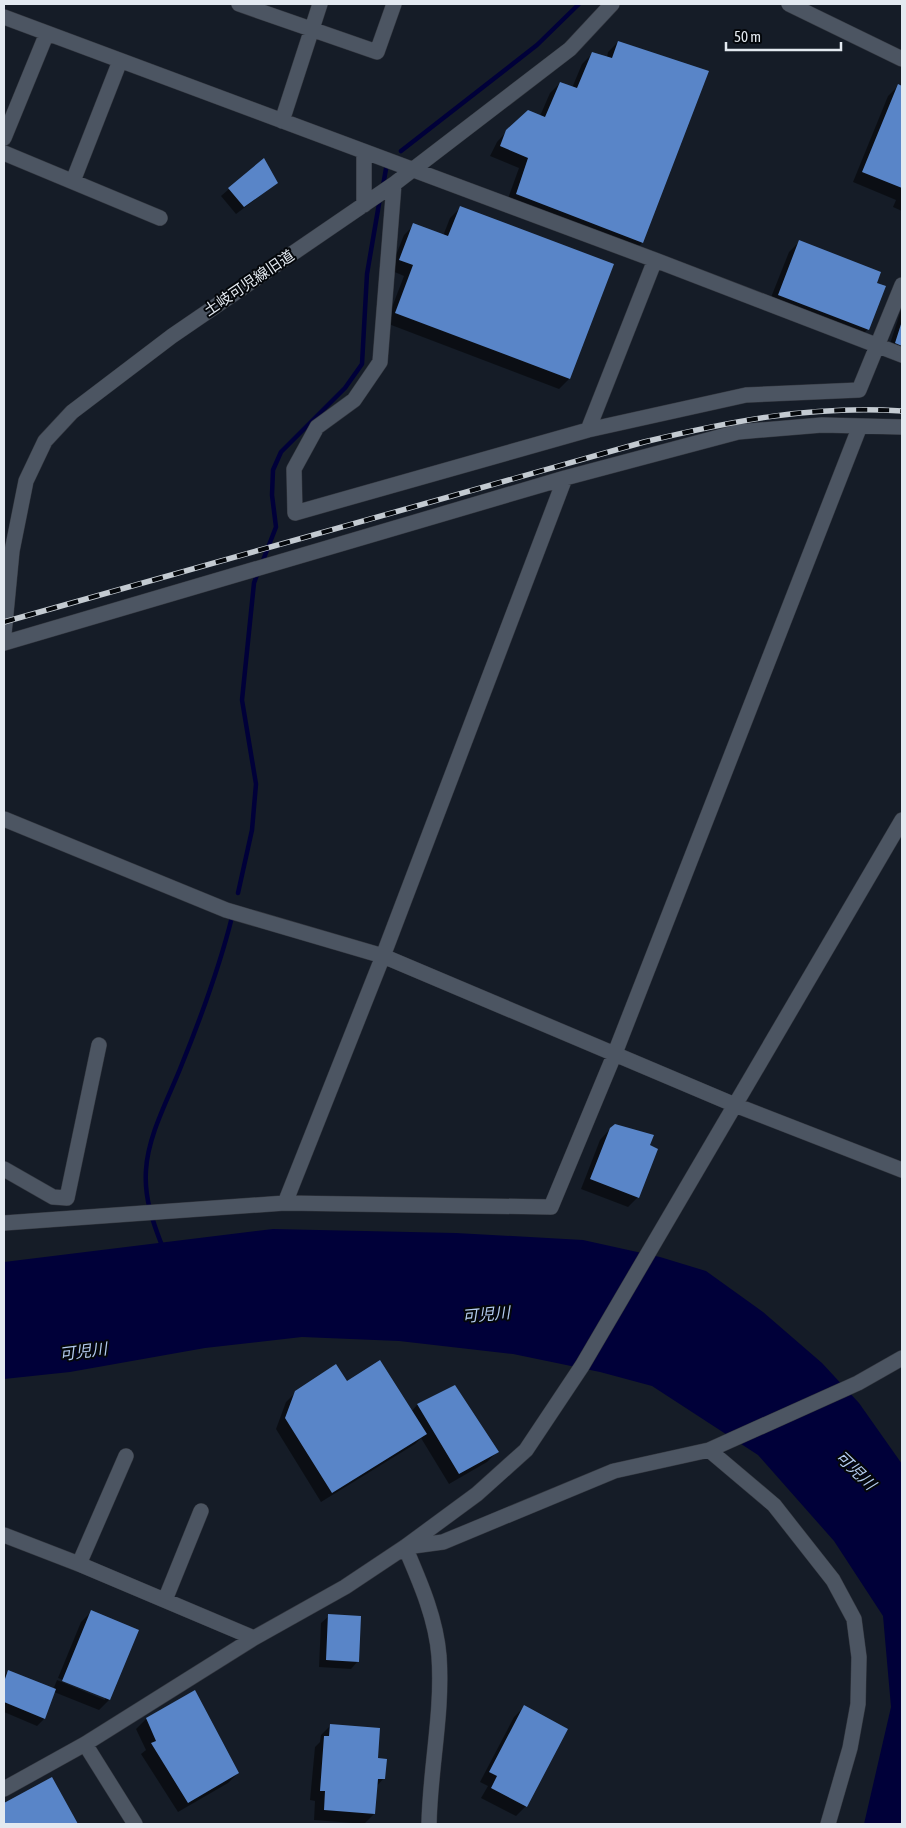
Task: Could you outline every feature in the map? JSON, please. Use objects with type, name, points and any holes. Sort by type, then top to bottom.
[{"type":"street","points":[[239,4],[376,52],[394,4]]},
{"type":"street","points":[[282,121],[320,4]]},
{"type":"street","name":"土岐可児線旧道","points":[[4,634],[8,549],[26,481],[44,441],[72,412],[172,336],[394,184],[570,49],[612,4]]},
{"type":"street","points":[[789,4],[902,59]]},
{"type":"street","points":[[4,17],[655,260],[902,355]]},
{"type":"street","points":[[4,138],[47,33]]},
{"type":"street","points":[[73,182],[120,61]]},
{"type":"street","points":[[364,152],[367,202]]},
{"type":"street","points":[[4,153],[160,218]]},
{"type":"street","points":[[394,184],[380,362],[354,400],[317,426],[294,469],[295,513],[588,430],[746,395],[859,390],[902,286]]},
{"type":"street","points":[[588,430],[655,260]]},
{"type":"street","points":[[4,644],[565,478],[738,432],[822,425],[902,427]]},
{"type":"street","points":[[4,1222],[285,1202],[550,1207],[615,1053],[860,426]]},
{"type":"street","points":[[285,1202],[384,956],[565,478]]},
{"type":"street","points":[[4,819],[226,910],[384,956],[735,1105],[902,1170]]},
{"type":"street","points":[[4,1790],[85,1744],[254,1638],[345,1587],[405,1547],[477,1494],[526,1450],[582,1366],[902,820]]},
{"type":"street","points":[[4,1169],[53,1197],[67,1198],[99,1045]]},
{"type":"street","points":[[405,1547],[443,1542],[614,1471],[709,1450],[858,1384],[902,1358]]},
{"type":"street","points":[[709,1450],[774,1505],[833,1580],[854,1619],[859,1657],[858,1704],[850,1748],[828,1824]]},
{"type":"street","points":[[79,1564],[126,1456]]},
{"type":"street","points":[[165,1600],[201,1511]]},
{"type":"street","points":[[4,1535],[79,1564],[254,1638]]},
{"type":"street","points":[[405,1547],[431,1614],[439,1655],[440,1702],[429,1824]]},
{"type":"street","points":[[85,1744],[135,1824]]},
{"type":"water","name":"可児川","points":[[273,1229],[456,1233],[583,1240],[660,1257],[706,1271],[763,1312],[822,1363],[859,1403],[902,1464],[902,1824],[864,1824],[891,1707],[883,1616],[834,1541],[758,1455],[652,1386],[600,1372],[513,1354],[399,1341],[302,1337],[205,1348],[70,1372],[4,1379],[4,1262]]},
{"type":"building","points":[[618,41],[709,71],[643,243],[516,194],[528,158],[500,146],[506,130],[528,110],[545,117],[560,82],[577,88],[592,52],[612,58]]},
{"type":"building","points":[[898,84],[902,86],[902,188],[862,172]]},
{"type":"building","points":[[264,158],[278,183],[244,207],[228,188]]},
{"type":"building","points":[[460,206],[614,264],[570,379],[395,313],[413,265],[399,260],[413,223],[448,236]]},
{"type":"building","points":[[799,240],[881,272],[877,283],[886,286],[869,330],[778,295]]},
{"type":"building","points":[[902,321],[902,346],[895,343]]},
{"type":"building","points":[[615,1124],[654,1135],[650,1145],[658,1149],[639,1198],[590,1179],[610,1128]]},
{"type":"building","points":[[380,1360],[427,1434],[332,1493],[285,1418],[295,1391],[336,1364],[347,1381]]},
{"type":"building","points":[[455,1385],[499,1452],[459,1474],[417,1404]]},
{"type":"building","points":[[91,1610],[139,1630],[110,1700],[62,1681]]},
{"type":"building","points":[[328,1614],[361,1616],[359,1662],[326,1660]]},
{"type":"building","points":[[8,1670],[56,1689],[45,1719],[4,1702],[4,1682]]},
{"type":"building","points":[[195,1690],[239,1773],[188,1803],[151,1743],[156,1741],[146,1718]]},
{"type":"building","points":[[524,1705],[568,1729],[527,1807],[491,1788],[497,1776],[489,1772]]},
{"type":"building","points":[[330,1724],[380,1728],[378,1758],[387,1759],[385,1779],[378,1779],[375,1814],[324,1810],[325,1791],[320,1791],[324,1736],[329,1736]]},
{"type":"building","points":[[52,1777],[78,1824],[4,1824],[4,1803]]},
{"type":"waterway","points":[[401,151],[537,45],[579,4]]},
{"type":"waterway","points":[[383,186],[387,163]]},
{"type":"waterway","points":[[262,563],[276,527],[272,495],[273,470],[281,452],[345,388],[362,364],[367,274],[380,198]]},
{"type":"waterway","points":[[238,893],[252,830],[256,784],[242,700],[254,583],[258,572]]},
{"type":"waterway","points":[[163,1248],[153,1220],[146,1190],[146,1170],[150,1144],[209,994],[232,917]]},
{"type":"railway","points":[[4,622],[644,442],[709,427],[772,416],[836,410],[902,411]]}]
